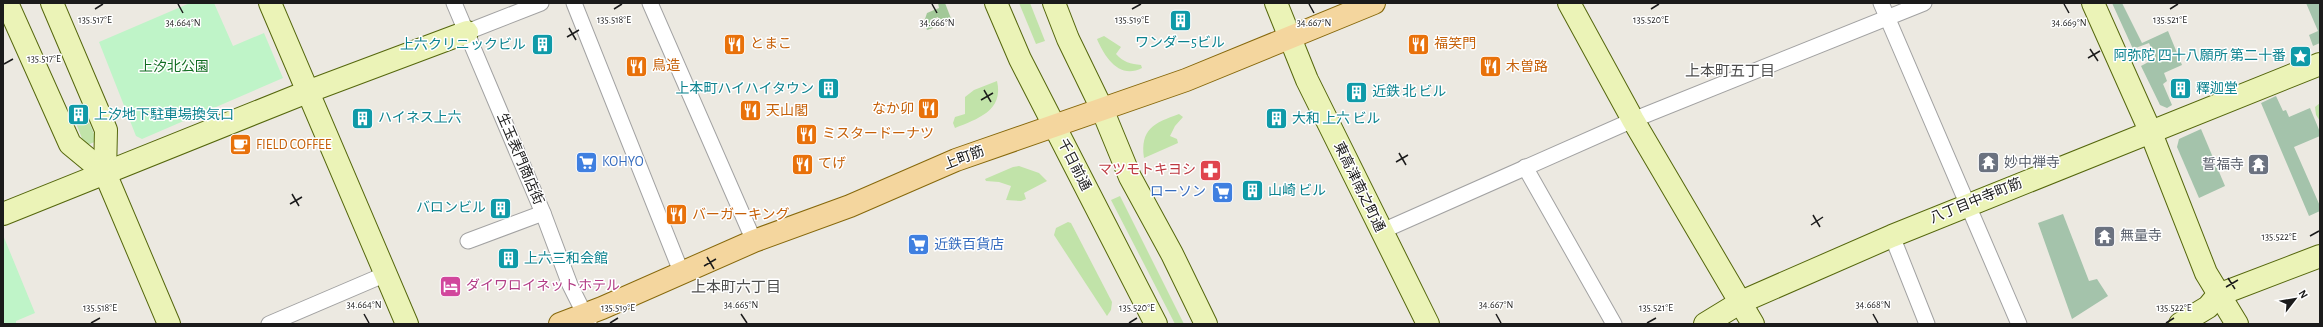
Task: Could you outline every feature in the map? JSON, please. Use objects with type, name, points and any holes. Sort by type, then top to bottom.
[{"type":"main road","name":"上町筋","points":[[560,324],[587,319],[754,241],[850,206],[956,160],[1212,70],[1289,36],[1374,3]]},
{"type":"street","points":[[7,3],[70,144],[105,173]]},
{"type":"street","points":[[52,3],[106,130],[105,173],[169,324]]},
{"type":"street","points":[[270,3],[407,324]]},
{"type":"street","name":"生玉表門商店街","points":[[454,3],[543,214],[570,286],[587,319]]},
{"type":"street","points":[[3,214],[307,92],[541,3]]},
{"type":"street","points":[[574,3],[682,274]]},
{"type":"street","points":[[650,3],[754,241]]},
{"type":"street","name":"千日前通","points":[[996,3],[1020,59],[1156,324]]},
{"type":"street","points":[[1054,3],[1068,39],[1102,109],[1130,177],[1172,254],[1206,324]]},
{"type":"street","name":"東高津南之町通","points":[[1276,3],[1307,80],[1380,232],[1428,324]]},
{"type":"street","points":[[1569,3],[1633,120],[1753,324]]},
{"type":"street","points":[[1880,3],[2019,324]]},
{"type":"street","points":[[1380,232],[1633,120],[1924,3]]},
{"type":"street","points":[[2093,3],[2151,133],[2206,273],[2218,296],[2237,324]]},
{"type":"street","name":"八丁目中寺町筋","points":[[1705,324],[1740,302],[1967,204],[2151,133],[2320,64]]},
{"type":"street","points":[[1525,167],[1614,324]]},
{"type":"street","points":[[468,241],[543,214]]},
{"type":"street","points":[[1892,236],[1928,324]]},
{"type":"street","points":[[2180,324],[2208,307],[2218,296],[2320,256]]},
{"type":"street","points":[[268,324],[386,274]]},
{"type":"green space","name":"上汐北公園","points":[[190,3],[214,3],[233,46],[264,33],[283,78],[142,139],[136,136],[99,42]]},
{"type":"green space","points":[[938,3],[945,3],[952,21],[941,25],[938,17],[930,20],[933,28],[927,30],[924,22],[927,13],[939,8]]},
{"type":"green space","points":[[1019,3],[1030,3],[1045,41],[1036,44]]},
{"type":"green space","points":[[2112,3],[2122,3],[2142,43],[2168,31],[2182,65],[2164,73],[2167,81],[2163,84],[2172,105],[2167,108],[2160,105],[2141,66],[2156,58],[2149,43],[2133,49]]},
{"type":"green space","points":[[2306,3],[2320,3],[2320,43],[2313,46],[2309,35],[2318,31]]},
{"type":"green space","points":[[1104,36],[1121,47],[1116,54],[1121,59],[1141,65],[1142,68],[1134,71],[1126,71],[1120,69],[1108,59],[1097,39]]},
{"type":"green space","points":[[997,81],[998,91],[993,107],[980,117],[955,128],[953,123],[955,117],[965,114],[965,97],[974,90]]},
{"type":"green space","points":[[2276,96],[2283,111],[2286,110],[2289,117],[2310,108],[2320,132],[2320,136],[2294,147],[2320,206],[2320,211],[2309,216],[2261,103]]},
{"type":"green space","points":[[81,103],[97,141],[85,146],[70,108],[73,107],[80,124],[85,122],[78,105]]},
{"type":"green space","points":[[2320,103],[2320,121],[2316,115],[2315,107]]},
{"type":"green space","points":[[1179,114],[1183,117],[1175,126],[1170,136],[1177,139],[1178,143],[1144,158],[1144,140],[1151,128],[1162,121]]},
{"type":"green space","points":[[2201,129],[2225,186],[2199,198],[2177,147],[2179,139]]},
{"type":"green space","points":[[1019,166],[1039,173],[1047,181],[1024,193],[1026,199],[1021,201],[1006,200],[1011,186],[999,182],[986,181],[985,179],[1013,167]]},
{"type":"green space","points":[[1120,196],[1184,324],[1175,324],[1111,200]]},
{"type":"green space","points":[[2063,214],[2089,281],[2097,279],[2108,296],[2072,319],[2038,223]]},
{"type":"green space","points":[[1068,222],[1071,223],[1112,302],[1111,310],[1107,316],[1054,235],[1056,228]]},
{"type":"green space","points":[[3,235],[35,313],[16,321],[16,324],[3,324]]},
{"type":"place","name":"ワンダー5ビル","points":[[1180,21]]},
{"type":"place","name":"とまこ","points":[[735,44]]},
{"type":"place","name":"福笑門","points":[[1418,44]]},
{"type":"place","name":"上六クリニックビル","points":[[542,45]]},
{"type":"place","name":"阿弥陀 四十八願所 第二十番","points":[[2301,56]]},
{"type":"place","name":"鳥造","points":[[636,66]]},
{"type":"place","name":"木曽路","points":[[1491,67]]},
{"type":"place","name":"上本町ハイハイタウン","points":[[829,89]]},
{"type":"place","name":"釋迦堂","points":[[2181,89]]},
{"type":"place","name":"近鉄 北 ビル","points":[[1356,92]]},
{"type":"place","name":"なか卯","points":[[929,109]]},
{"type":"place","name":"天山閣","points":[[750,111]]},
{"type":"place","name":"上汐地下駐車場換気口","points":[[79,115]]},
{"type":"place","name":"ハイネス上六","points":[[362,118]]},
{"type":"place","name":"大和 上六 ビル","points":[[1276,119]]},
{"type":"place","name":"ミスタードーナツ","points":[[807,134]]},
{"type":"place","name":"FIELD COFFEE","points":[[240,145]]},
{"type":"place","name":"KOHYO","points":[[587,162]]},
{"type":"place","name":"妙中禅寺","points":[[1989,163]]},
{"type":"place","name":"てげ","points":[[802,164]]},
{"type":"place","name":"誓福寺","points":[[2259,165]]},
{"type":"place","name":"マツモトキヨシ","points":[[1211,170]]},
{"type":"place","name":"山崎 ビル","points":[[1253,191]]},
{"type":"place","name":"ローソン","points":[[1222,192]]},
{"type":"place","name":"バロンビル","points":[[501,208]]},
{"type":"place","name":"バーガーキング","points":[[676,215]]},
{"type":"place","name":"無量寺","points":[[2105,236]]},
{"type":"place","name":"近鉄百貨店","points":[[919,245]]},
{"type":"place","name":"上六三和会館","points":[[509,259]]},
{"type":"place","name":"ダイワロイネットホテル","points":[[451,286]]},
{"type":"district","name":"上本町五丁目","points":[[1730,71]]},
{"type":"district","name":"上本町六丁目","points":[[736,287]]}]
